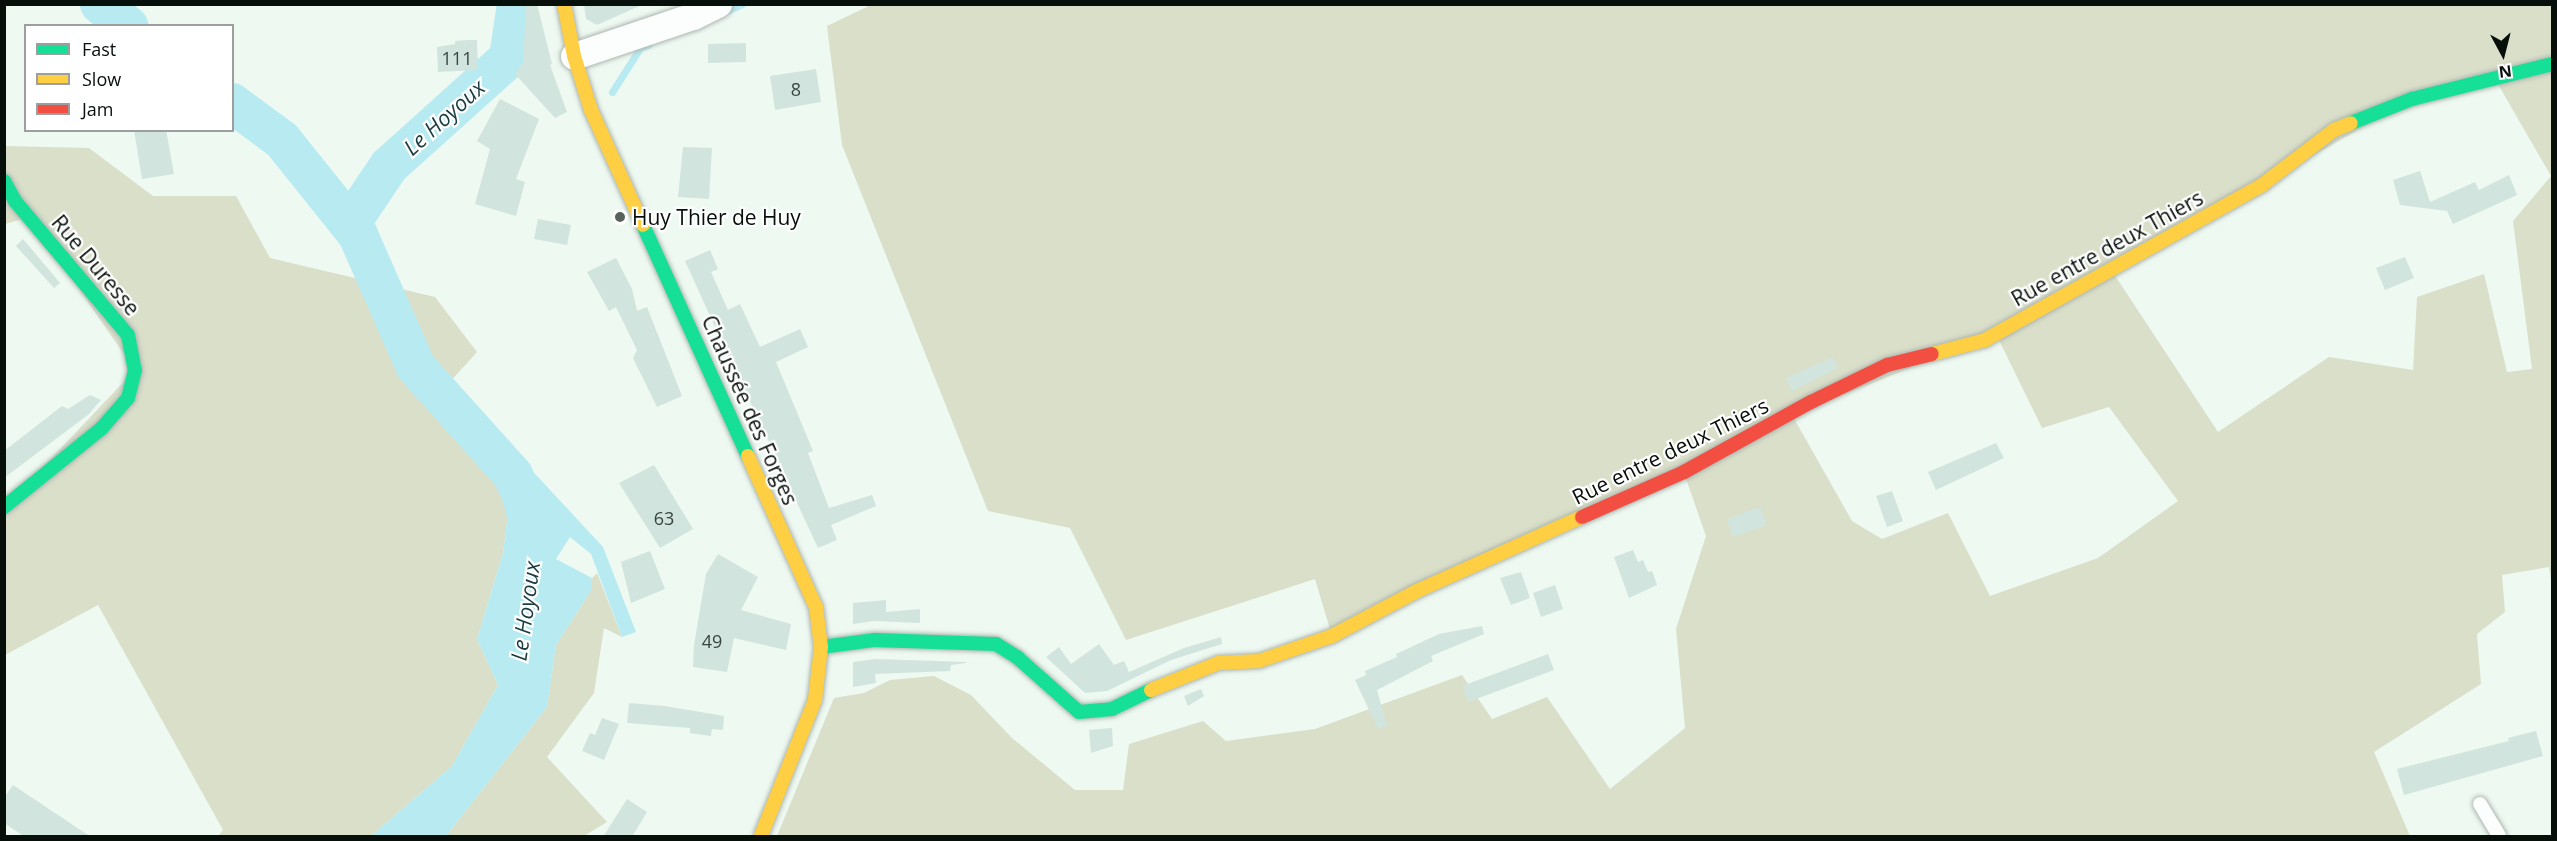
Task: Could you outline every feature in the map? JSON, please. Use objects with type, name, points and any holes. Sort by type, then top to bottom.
[{"type":"street","name":"Chaussée des Forges","points":[[564,4],[574,56],[591,110],[816,607],[821,647],[815,700],[761,837]]},
{"type":"street","points":[[633,37],[638,21],[672,4]]},
{"type":"street","points":[[574,56],[633,37],[718,4]]},
{"type":"street","name":"Rue entre deux Thiers","points":[[821,647],[874,640],[996,644],[1018,658],[1079,712],[1112,709],[1178,678],[1218,663],[1259,661],[1332,636],[1417,591],[1684,472],[1811,402],[1887,365],[1985,340],[2143,254],[2262,185],[2334,130],[2412,99],[2553,64]]},
{"type":"street","name":"Rue Duresse","points":[[4,181],[15,201],[128,335],[135,370],[128,398],[102,428],[4,507]]},
{"type":"lane","points":[[2480,804],[2499,837]]},
{"type":"green space","points":[[873,4],[2552,5],[2552,588],[2549,567],[2502,575],[2505,612],[2477,634],[2481,684],[2374,752],[2410,836],[777,836],[834,698],[864,693],[890,680],[934,676],[971,695],[1012,738],[1075,790],[1123,790],[1129,744],[1203,721],[1226,741],[1315,729],[1462,675],[1492,719],[1547,697],[1610,789],[1685,728],[1676,629],[1706,536],[1684,473],[1332,636],[1315,579],[1126,640],[1070,528],[988,511],[842,145],[827,26]],"holes":[[[2495,79],[2551,176],[2513,221],[2532,369],[2507,372],[2484,274],[2417,297],[2413,370],[2329,357],[2218,432],[2112,271],[2412,99]],[[1996,334],[2042,428],[2109,407],[2178,501],[2098,558],[1990,596],[1948,513],[1882,539],[1852,521],[1792,415]]]},
{"type":"green space","points":[[5,146],[89,148],[153,196],[236,196],[270,258],[435,297],[477,352],[449,383],[513,475],[503,553],[477,639],[498,685],[452,766],[371,836],[218,836],[223,830],[98,605],[5,655],[5,507],[135,370],[29,217],[5,224]]},
{"type":"green space","points":[[597,573],[622,637],[604,628],[594,693],[547,757],[607,822],[584,836],[446,836],[547,707],[556,645],[592,589],[592,578]]},
{"type":"water","points":[[525,463],[603,547],[636,632],[622,637],[591,554],[570,537],[556,559],[592,578],[592,589],[556,645],[547,707],[446,836],[371,836],[452,766],[498,685],[477,639],[503,553],[513,475]]},
{"type":"building","points":[[526,4],[537,4],[552,64],[550,65],[567,112],[555,118],[515,74],[523,62]]},
{"type":"building","points":[[584,4],[644,4],[597,25],[586,19]]},
{"type":"building","points":[[477,40],[478,70],[438,72],[437,47],[455,44],[455,41]]},
{"type":"building","points":[[746,43],[746,62],[708,63],[708,44]]},
{"type":"building","points":[[816,69],[821,102],[775,110],[770,76]]},
{"type":"building","points":[[500,99],[539,119],[516,179],[525,182],[516,216],[475,204],[490,149],[477,141]]},
{"type":"building","points":[[134,132],[166,132],[174,174],[142,179]]},
{"type":"building","points":[[683,147],[712,148],[709,199],[678,197]]},
{"type":"building","points":[[2420,171],[2430,202],[2475,182],[2479,190],[2509,175],[2517,195],[2453,224],[2447,211],[2400,205],[2393,180]]},
{"type":"building","points":[[538,219],[571,225],[567,245],[534,239]]},
{"type":"building","points":[[23,239],[60,283],[54,288],[16,246]]},
{"type":"building","points":[[710,250],[718,269],[711,272],[728,310],[740,304],[760,347],[800,329],[808,347],[776,362],[813,451],[808,453],[829,508],[872,495],[876,506],[831,525],[837,540],[818,548],[738,376],[736,377],[730,365],[731,362],[685,261]]},
{"type":"building","points":[[2405,257],[2414,278],[2385,290],[2376,268]]},
{"type":"building","points":[[616,258],[632,289],[637,311],[647,307],[682,396],[657,407],[633,358],[637,350],[616,307],[609,311],[587,272]]},
{"type":"building","points":[[1833,357],[1838,368],[1792,391],[1786,378]]},
{"type":"building","points":[[90,395],[101,400],[89,414],[4,478],[4,451],[62,406],[68,409]]},
{"type":"building","points":[[1996,443],[2004,458],[1936,490],[1928,472]]},
{"type":"building","points":[[654,465],[693,529],[660,548],[619,483]]},
{"type":"building","points":[[1892,491],[1903,521],[1887,527],[1876,496]]},
{"type":"building","points":[[1760,507],[1767,525],[1733,537],[1727,519]]},
{"type":"building","points":[[1633,550],[1638,562],[1643,560],[1648,572],[1652,571],[1657,585],[1629,598],[1614,557]]},
{"type":"building","points":[[650,551],[665,589],[631,603],[621,562]]},
{"type":"building","points":[[718,554],[758,577],[741,610],[791,624],[786,650],[734,638],[727,672],[693,667],[694,645],[706,574]]},
{"type":"building","points":[[1521,572],[1530,598],[1511,605],[1500,578]]},
{"type":"building","points":[[1555,585],[1563,609],[1541,617],[1533,593]]},
{"type":"building","points":[[886,600],[886,612],[920,609],[920,623],[874,621],[853,624],[853,603]]},
{"type":"building","points":[[1482,626],[1484,634],[1431,656],[1433,661],[1377,690],[1387,726],[1378,729],[1355,680],[1366,675],[1365,671],[1397,657],[1396,654],[1439,634]]},
{"type":"building","points":[[1221,637],[1222,644],[1171,660],[1107,691],[1085,693],[1046,657],[1059,647],[1071,664],[1099,644],[1114,665],[1124,661],[1129,672],[1184,648]]},
{"type":"building","points":[[1548,654],[1554,670],[1468,702],[1462,686]]},
{"type":"building","points":[[875,659],[966,663],[951,665],[950,671],[875,674],[876,683],[853,687],[853,662]]},
{"type":"building","points":[[1201,689],[1204,696],[1188,706],[1184,696]]},
{"type":"building","points":[[629,703],[665,706],[724,716],[723,730],[712,729],[711,736],[690,733],[690,728],[627,723]]},
{"type":"building","points":[[602,718],[619,724],[604,760],[582,751],[590,733],[595,735]]},
{"type":"building","points":[[1112,728],[1113,746],[1091,753],[1089,730]]},
{"type":"building","points":[[2536,731],[2543,756],[2404,795],[2397,769],[2509,741],[2508,738]]},
{"type":"building","points":[[13,785],[91,837],[25,837],[4,823],[4,798]]},
{"type":"building","points":[[627,799],[647,812],[632,837],[603,837]]},
{"type":"waterway","name":"Le Hoyoux","points":[[100,4],[125,24]]},
{"type":"waterway","name":"Le Hoyoux","points":[[350,224],[389,166],[509,58],[517,4]]},
{"type":"waterway","points":[[722,13],[742,4]]},
{"type":"waterway","points":[[612,92],[640,48],[648,45]]},
{"type":"waterway","name":"Le Hoyoux","points":[[234,104],[282,140],[358,235],[416,367],[513,475],[522,495],[530,527]]},
{"type":"traffic: fast","points":[[2351,123],[2412,99],[2552,64]]},
{"type":"traffic: fast","points":[[4,181],[15,201],[128,335],[135,370],[128,398],[102,428],[4,507]]},
{"type":"traffic: fast","points":[[643,225],[748,456]]},
{"type":"traffic: fast","points":[[821,647],[874,640],[996,644],[1018,658],[1079,712],[1112,709],[1151,690]]},
{"type":"traffic: slow","points":[[564,4],[574,56],[591,110],[643,225]]},
{"type":"traffic: slow","points":[[1932,354],[1985,340],[2262,185],[2334,130],[2351,123]]},
{"type":"traffic: slow","points":[[748,456],[816,607],[821,647],[815,700],[761,836]]},
{"type":"traffic: slow","points":[[1151,690],[1218,663],[1259,661],[1332,636],[1417,591],[1582,517]]},
{"type":"traffic: jam","points":[[1582,517],[1684,472],[1811,402],[1887,365],[1932,354]]},
{"type":"place","name":"Huy Thier de Huy","points":[[620,217]]}]
